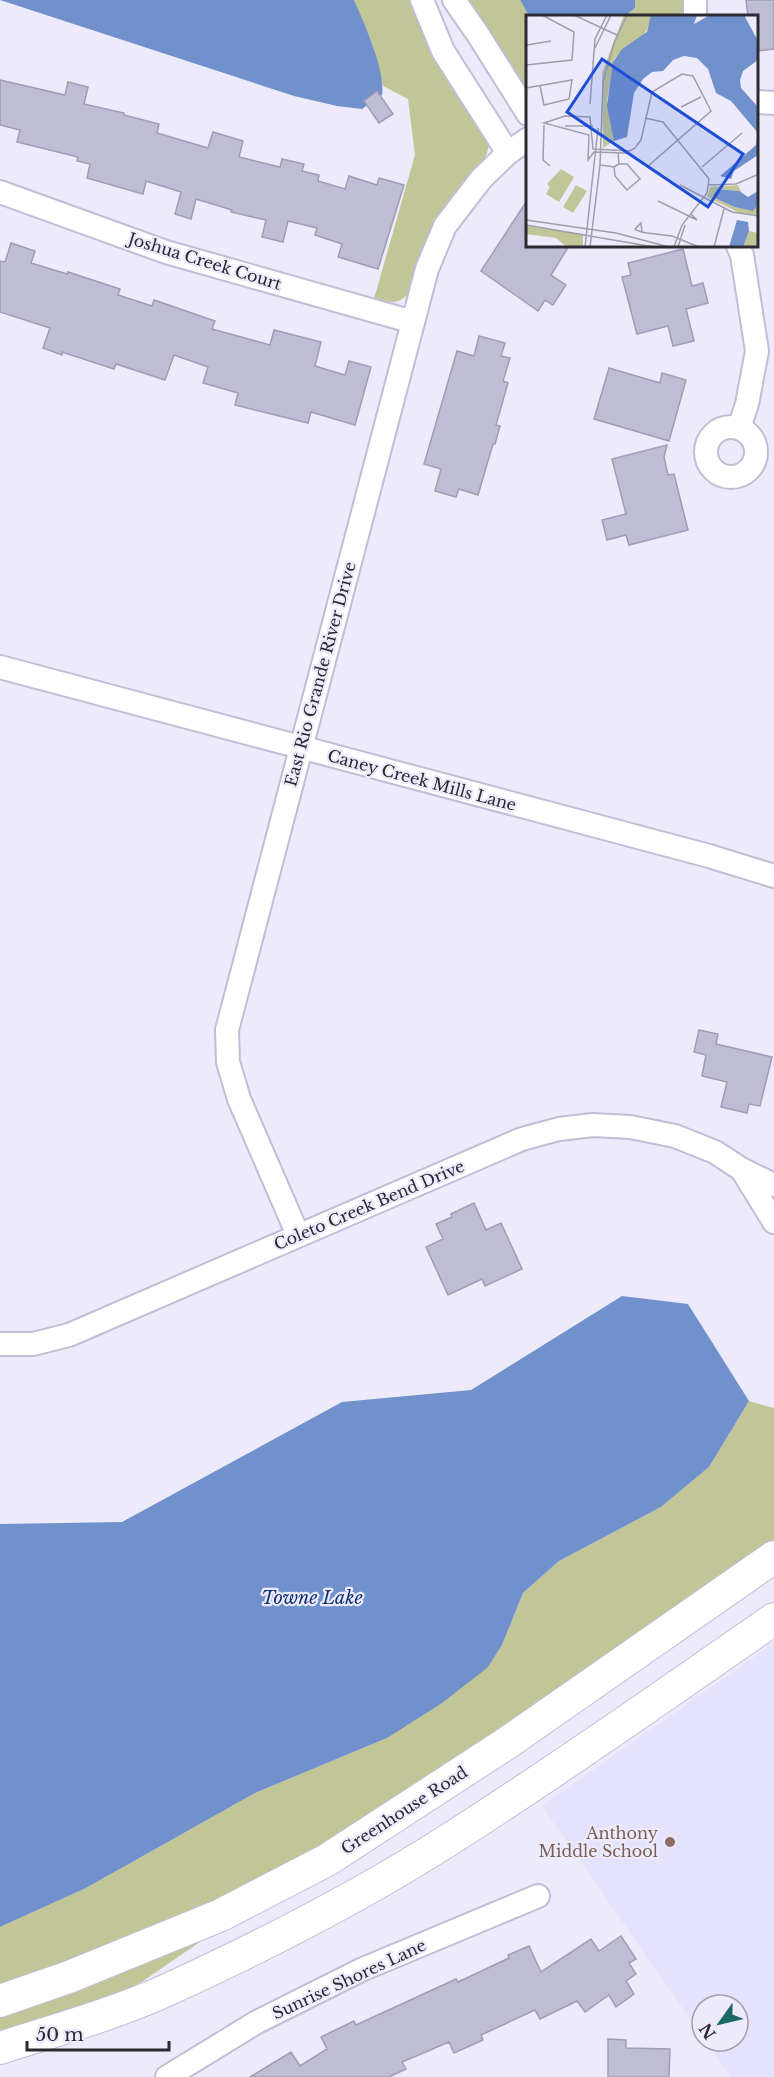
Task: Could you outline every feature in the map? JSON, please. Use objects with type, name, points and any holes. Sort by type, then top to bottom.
[{"type":"main road","name":"Greenhouse Road","points":[[0,2001],[69,1977],[232,1909],[327,1860],[507,1743],[774,1557]]},
{"type":"main road","points":[[0,2048],[165,1991],[281,1934],[391,1875],[534,1784],[774,1619]]},
{"type":"main road","points":[[507,1743],[534,1784]]},
{"type":"street","points":[[422,0],[443,51],[508,153]]},
{"type":"street","points":[[454,0],[526,111]]},
{"type":"street","points":[[759,102],[774,103]]},
{"type":"street","name":"East Rio Grande River Drive","points":[[298,1235],[239,1099],[228,1062],[227,1030],[427,269],[445,226],[481,179],[508,153],[526,140]]},
{"type":"street","name":"Joshua Creek Court","points":[[0,192],[166,252],[412,322]]},
{"type":"street","points":[[739,248],[742,255],[757,351],[747,404],[739,428]]},
{"type":"street","name":"Caney Creek Mills Lane","points":[[0,667],[709,856],[774,876]]},
{"type":"street","name":"Coleto Creek Bend Drive","points":[[0,1344],[33,1344],[69,1335],[522,1139],[559,1129],[593,1125],[630,1127],[675,1136],[715,1152],[741,1169],[774,1185]]},
{"type":"street","name":"Coleto Creek Bend Drive","points":[[741,1169],[774,1222]]},
{"type":"street","name":"Sunrise Shores Lane","points":[[167,2077],[257,2022],[361,1970],[538,1896]]},
{"type":"shaded area","name":"Anthony Middle School","points":[[774,1643],[774,2077],[731,2077],[714,2053],[750,2053],[750,1993],[690,1993],[690,2019],[542,1806]]},
{"type":"green space","points":[[354,0],[414,0],[489,142],[486,155],[480,165],[463,183],[446,208],[410,292],[394,302],[374,299],[415,155],[408,99],[383,86],[373,46]]},
{"type":"green space","points":[[461,0],[520,0],[528,15],[526,15],[526,99]]},
{"type":"green space","points":[[635,0],[687,0],[687,15],[626,15],[635,8]]},
{"type":"green space","points":[[749,1401],[774,1408],[774,1547],[143,1981],[113,1997],[0,2040],[0,1927],[86,1888],[255,1793],[387,1738],[502,1645],[523,1593],[559,1561],[661,1507],[709,1467]]},
{"type":"water","points":[[0,0],[354,0],[378,60],[382,95],[362,109],[294,96]]},
{"type":"water","points":[[520,0],[635,0],[635,8],[626,15],[528,15]]},
{"type":"water","name":"Towne Lake","points":[[622,1296],[688,1304],[749,1401],[709,1467],[661,1507],[559,1561],[523,1593],[502,1645],[487,1668],[442,1703],[387,1738],[255,1793],[86,1888],[0,1927],[0,1524],[122,1522],[342,1402],[471,1390]]},
{"type":"building","points":[[746,0],[774,0],[774,49],[759,51],[759,15],[748,15]]},
{"type":"building","points":[[0,80],[65,95],[68,82],[88,87],[84,104],[159,124],[157,133],[208,148],[213,132],[243,141],[239,157],[280,167],[282,159],[304,164],[302,171],[319,175],[318,181],[345,189],[349,176],[377,185],[379,178],[404,185],[378,269],[338,257],[342,244],[315,235],[317,228],[288,221],[283,242],[262,237],[266,220],[231,212],[232,210],[196,199],[191,219],[175,214],[181,192],[146,181],[143,194],[87,178],[90,164],[77,161],[78,157],[17,142],[20,130],[0,125]]},
{"type":"building","points":[[377,91],[393,114],[379,123],[364,101]]},
{"type":"building","points":[[526,202],[526,248],[568,248],[551,275],[566,285],[553,305],[545,300],[538,311],[481,271]]},
{"type":"building","points":[[11,243],[35,251],[31,263],[120,289],[118,295],[152,306],[154,300],[215,321],[212,329],[270,345],[274,330],[321,342],[315,366],[345,375],[349,361],[371,367],[355,425],[311,412],[308,423],[235,405],[238,393],[203,383],[208,367],[174,355],[165,380],[116,364],[114,369],[43,348],[50,328],[0,312],[0,261],[5,262]]},
{"type":"building","points":[[683,249],[692,286],[703,283],[708,303],[686,309],[694,341],[673,346],[668,326],[637,334],[622,277],[631,275],[628,263]]},
{"type":"building","points":[[479,336],[505,343],[501,356],[510,358],[503,381],[508,383],[496,425],[500,426],[478,495],[459,489],[456,497],[435,491],[441,469],[424,464],[457,351],[474,356]]},
{"type":"building","points":[[609,368],[660,383],[662,373],[686,380],[669,441],[594,419]]},
{"type":"building","points":[[667,445],[664,457],[668,475],[674,474],[688,530],[629,545],[626,535],[607,540],[602,520],[626,514],[612,459]]},
{"type":"building","points":[[699,1030],[718,1034],[716,1044],[772,1057],[760,1106],[749,1104],[747,1113],[721,1107],[727,1082],[702,1076],[706,1055],[694,1052]]},
{"type":"building","points":[[474,1203],[486,1230],[501,1223],[522,1269],[485,1286],[482,1279],[448,1295],[426,1247],[443,1239],[436,1224]]},
{"type":"building","points":[[621,1936],[636,1959],[629,1963],[636,1974],[626,1981],[634,1994],[616,2007],[609,1995],[585,2012],[577,2001],[540,2019],[535,2010],[481,2035],[483,2040],[454,2053],[449,2042],[402,2062],[406,2069],[389,2077],[250,2077],[291,2052],[300,2066],[327,2049],[321,2037],[354,2021],[356,2025],[456,1979],[458,1982],[529,1946],[541,1972],[591,1939],[599,1951]]},
{"type":"building","points":[[608,2039],[626,2040],[626,2048],[670,2049],[669,2077],[608,2077]]},
{"type":"place","name":"Anthony Middle School","points":[[670,1842]]}]
